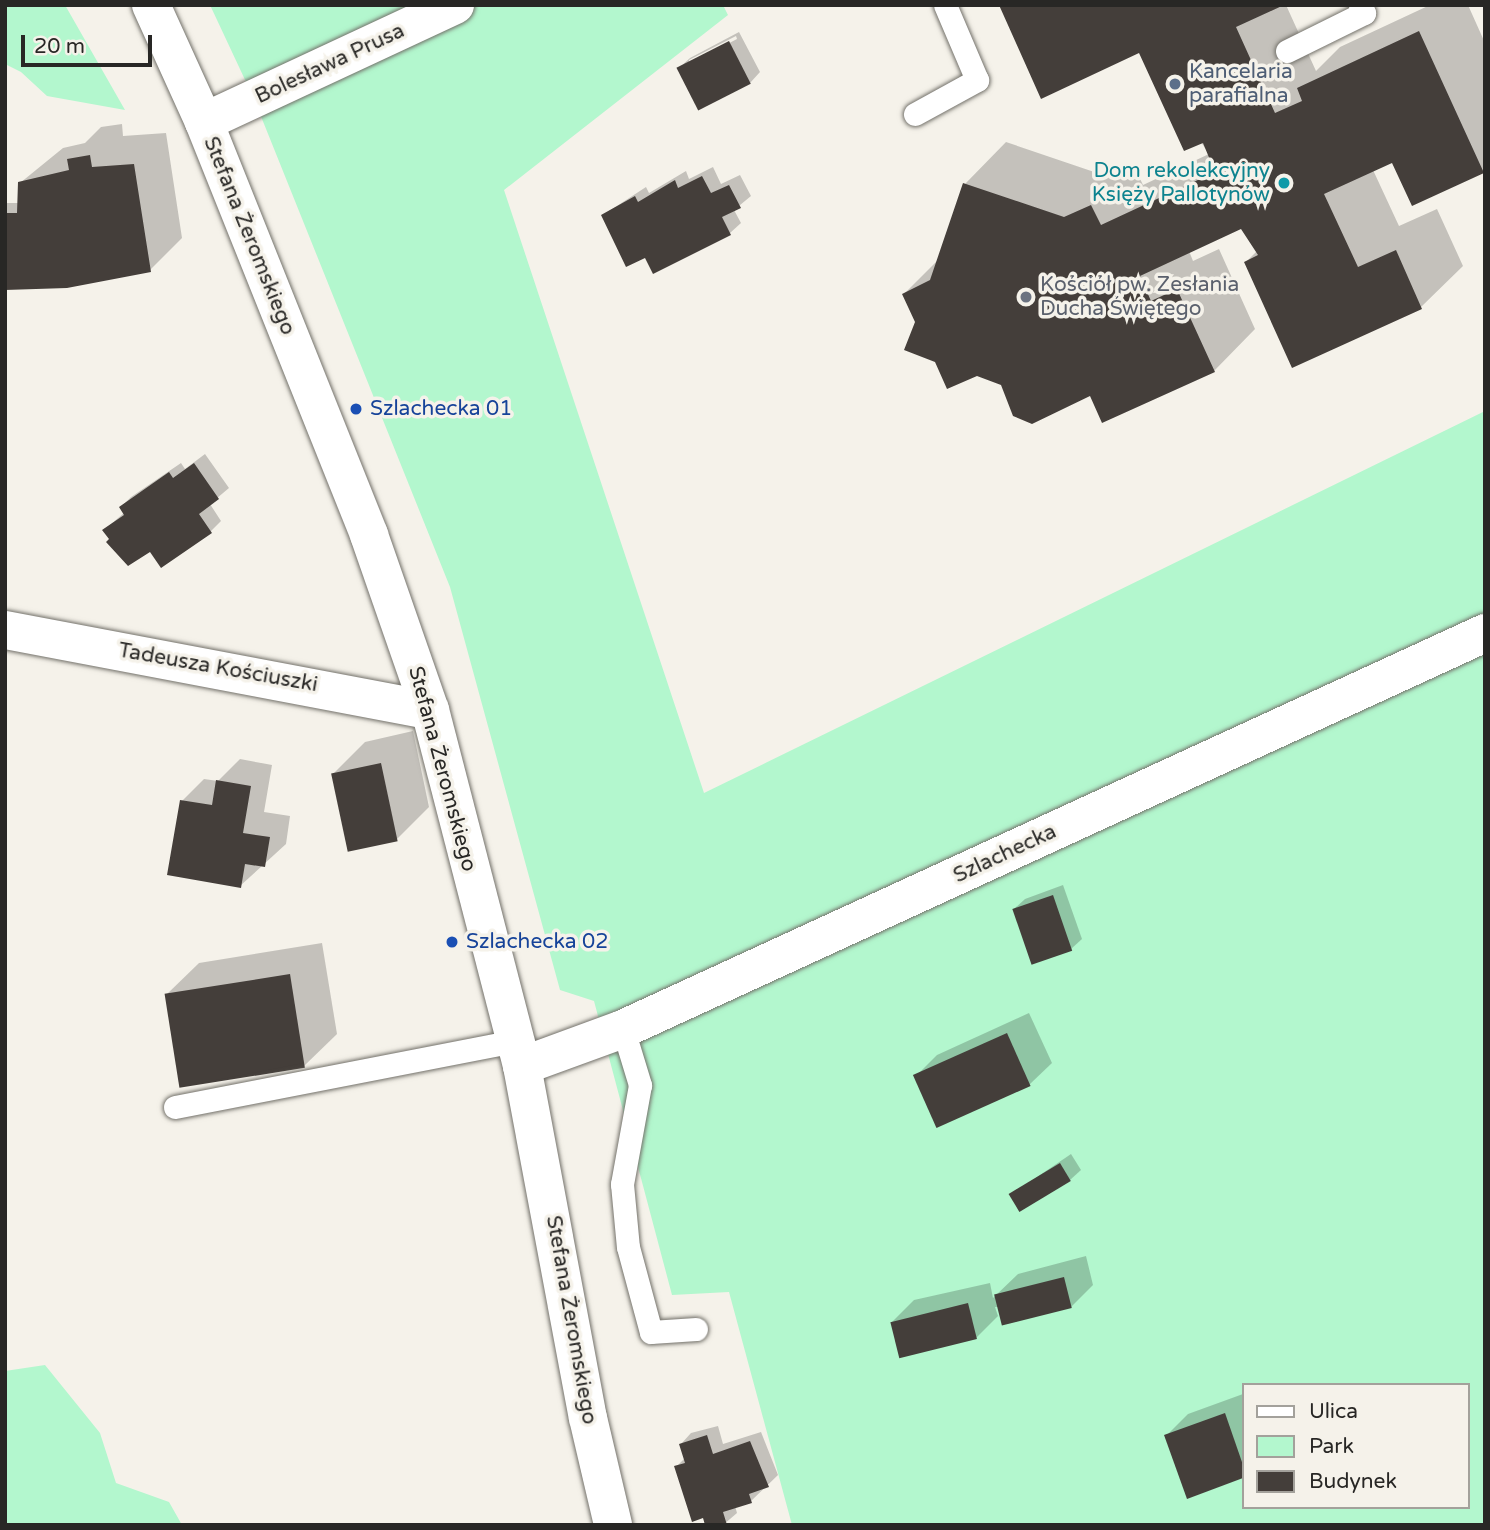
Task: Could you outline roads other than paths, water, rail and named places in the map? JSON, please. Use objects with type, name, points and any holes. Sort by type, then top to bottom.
[{"type":"street","name":"Stefana Żeromskiego","points":[[151,5],[204,122],[369,535],[430,710],[519,1053],[588,1418],[613,1525]]},
{"type":"street","name":"Bolesława Prusa","points":[[204,122],[455,5]]},
{"type":"street","name":"Tadeusza Kościuszki","points":[[5,630],[430,710]]},
{"type":"street","name":"Szlachecka","points":[[519,1053],[623,1029],[1485,634]]},
{"type":"lane","points":[[915,114],[977,80],[945,5]]},
{"type":"lane","points":[[1287,51],[1364,13],[1360,5]]},
{"type":"lane","points":[[623,1029],[640,1086],[622,1184],[628,1247],[651,1332],[696,1329]]},
{"type":"lane","points":[[175,1108],[519,1053]]},
{"type":"place","name":"Kancelaria parafialna","points":[[1175,84]]},
{"type":"place","name":"Dom rekolekcyjny Księży Pallotynów","points":[[1284,183]]},
{"type":"place","name":"Kościół pw. Zesłania Ducha Świętego","points":[[1026,297]]},
{"type":"place","name":"Szlachecka 01","points":[[356,409]]},
{"type":"place","name":"Szlachecka 02","points":[[452,942]]}]
